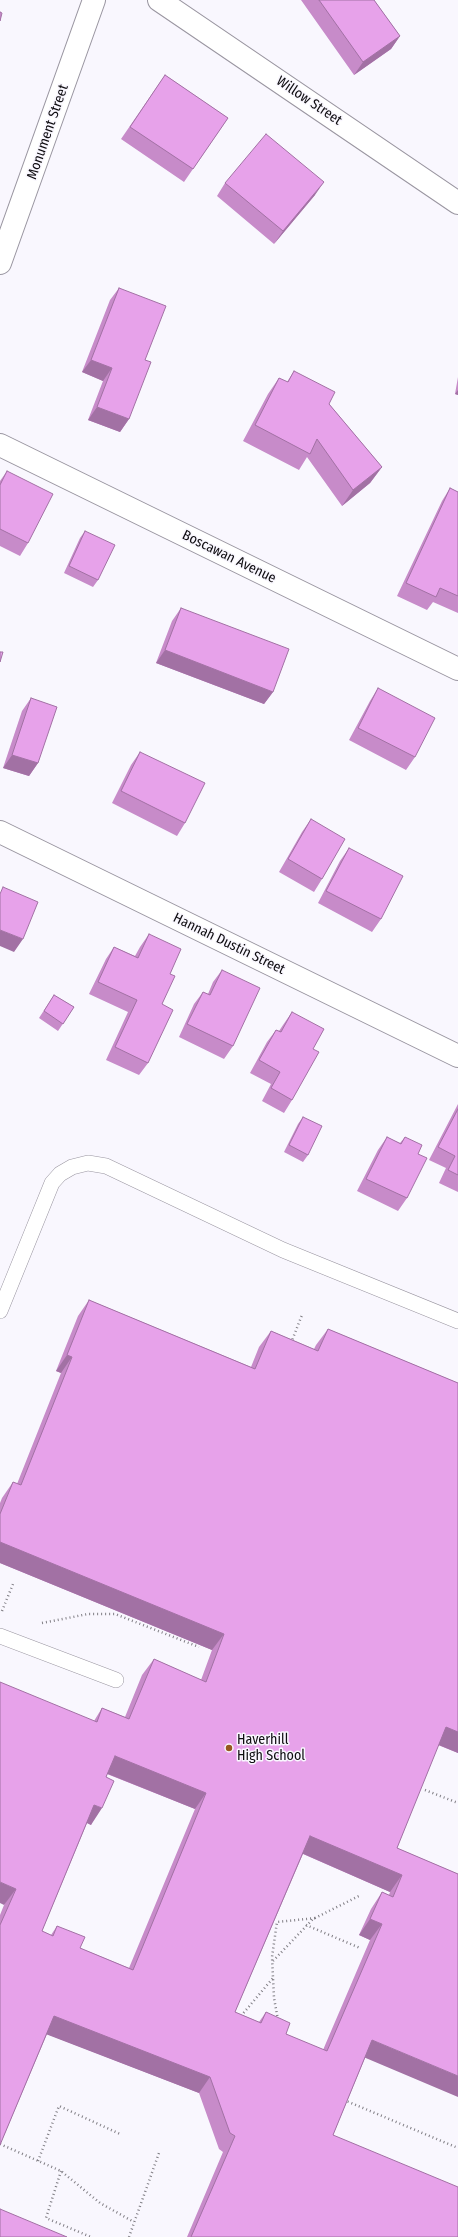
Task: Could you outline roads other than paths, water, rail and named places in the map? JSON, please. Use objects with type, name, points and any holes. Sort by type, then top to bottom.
[{"type":"street","name":"Monument Street","points":[[0,263],[94,0]]},
{"type":"street","name":"Willow Street","points":[[159,0],[458,202]]},
{"type":"street","name":"Boscawan Avenue","points":[[0,445],[458,669]]},
{"type":"street","name":"Hannah Dustin Street","points":[[0,832],[458,1056]]},
{"type":"lane","points":[[0,1311],[52,1183],[66,1171],[88,1163],[106,1166],[283,1250],[458,1321]]},
{"type":"lane","points":[[0,1636],[116,1680]]},
{"type":"place","name":"Haverhill High School","points":[[229,1748]]}]
